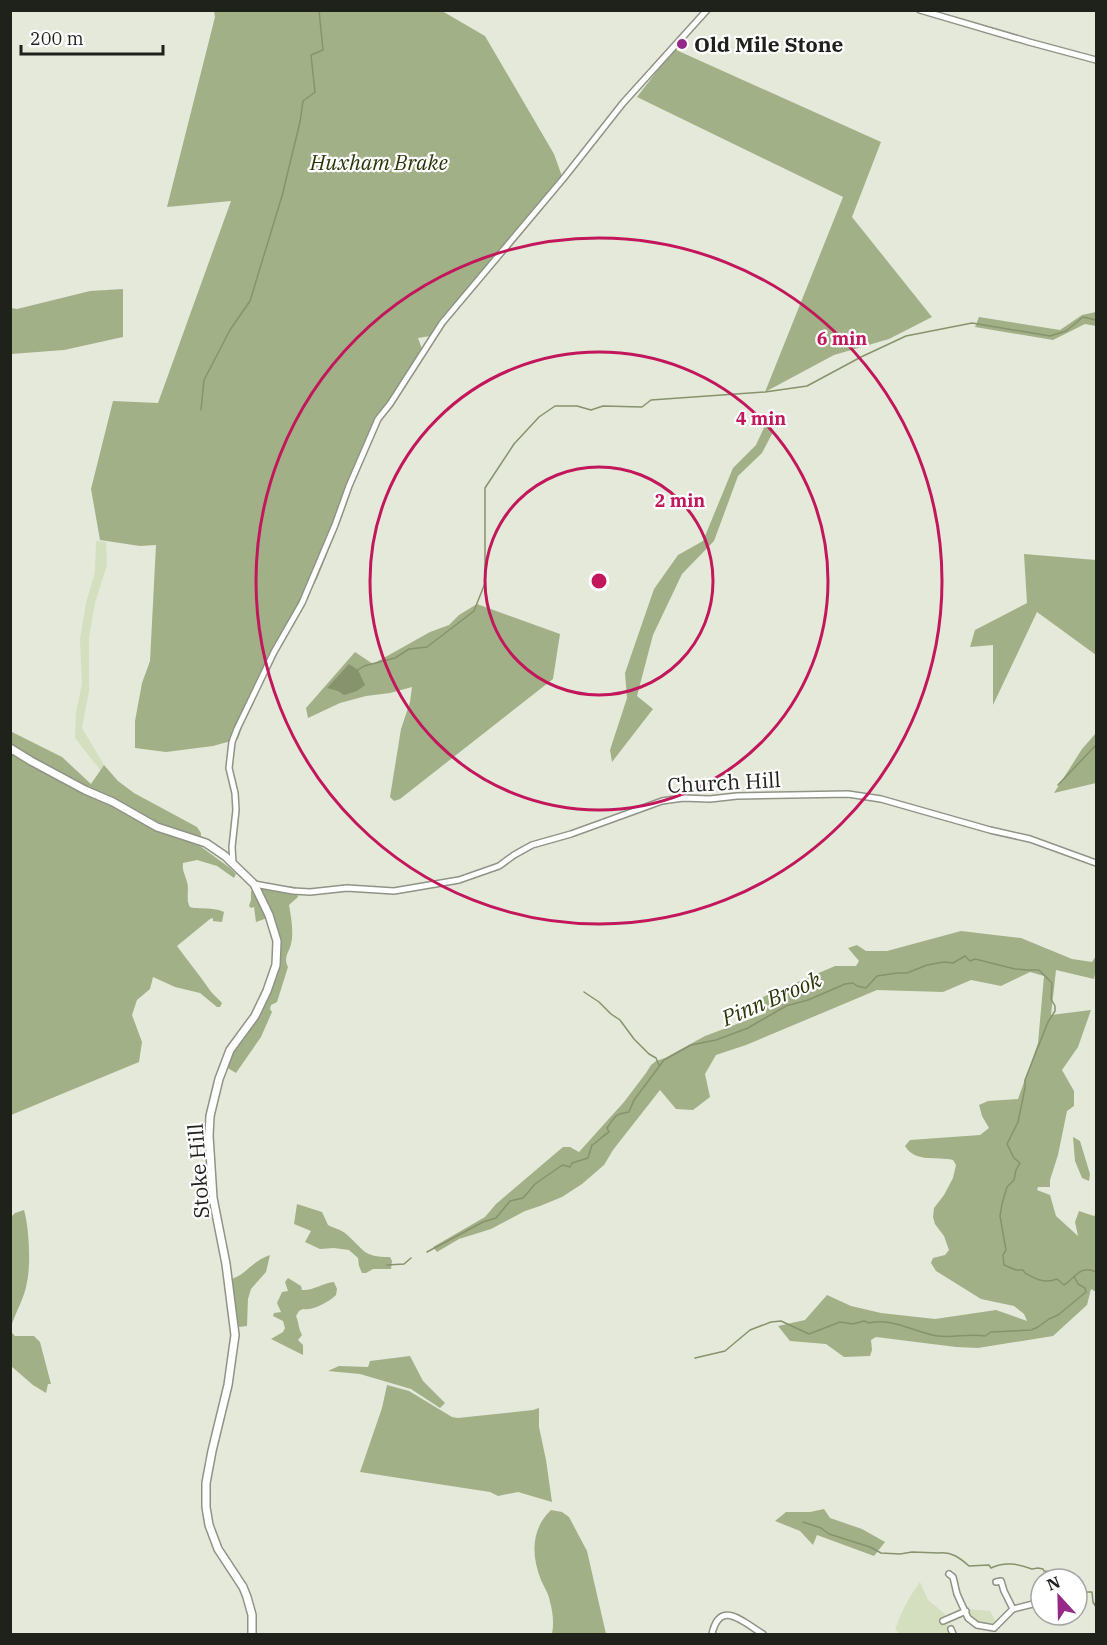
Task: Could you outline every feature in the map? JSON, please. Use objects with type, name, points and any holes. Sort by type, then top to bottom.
[{"type":"street","points":[[228,854],[236,810],[235,793],[229,768],[232,742],[274,652],[302,603],[378,419],[442,323],[563,179],[623,103],[707,10]]},
{"type":"street","points":[[920,10],[1096,60]]},
{"type":"street","name":"Stoke Hill","points":[[10,748],[157,827],[206,843],[228,854],[233,864],[254,884],[269,915],[277,941],[276,965],[267,991],[255,1016],[237,1039],[227,1057],[210,1116],[209,1151],[213,1198],[226,1264],[235,1335],[228,1385],[212,1451],[205,1495],[209,1525],[214,1540],[247,1597],[252,1615],[252,1635]]},
{"type":"street","name":"Church Hill","points":[[254,884],[310,892],[347,888],[394,891],[459,880],[499,866],[532,845],[571,834],[651,804],[675,798],[710,799],[737,796],[848,794],[881,799],[1030,839],[1096,863]]},
{"type":"street","points":[[949,1574],[953,1577],[957,1594],[968,1618],[977,1625],[994,1628]]},
{"type":"street","points":[[1008,1577],[998,1582],[1013,1609]]},
{"type":"street","points":[[950,1597],[957,1594]]},
{"type":"street","points":[[994,1628],[1013,1609],[1029,1605]]},
{"type":"street","points":[[943,1621],[966,1611]]},
{"type":"street","points":[[712,1635],[716,1621],[728,1615],[763,1635]]},
{"type":"street","points":[[994,1628],[997,1635]]},
{"type":"shaded area","points":[[96,541],[106,542],[107,565],[95,603],[89,637],[89,691],[82,728],[104,765],[101,771],[75,738],[76,712],[82,684],[80,640],[86,603],[95,572]]},
{"type":"shaded area","points":[[349,664],[358,670],[365,685],[357,691],[344,695],[327,688]]},
{"type":"shaded area","points":[[920,1582],[928,1600],[947,1618],[963,1611],[965,1616],[948,1624],[951,1634],[897,1634],[899,1632],[895,1630],[900,1617]]},
{"type":"shaded area","points":[[967,1609],[990,1611],[996,1622],[982,1624],[972,1617]]},
{"type":"green space","name":"Huxham Brake","points":[[214,11],[442,11],[485,36],[554,154],[563,179],[431,336],[418,338],[422,349],[380,420],[359,468],[317,579],[254,692],[238,739],[213,746],[166,752],[135,748],[135,721],[142,683],[150,661],[156,545],[140,546],[100,540],[91,489],[113,401],[158,403],[231,201],[167,207],[215,17]]},
{"type":"green space","points":[[674,49],[881,142],[852,217],[932,317],[889,339],[834,355],[765,392],[843,197],[637,97]]},
{"type":"green space","points":[[123,289],[123,337],[64,350],[11,354],[11,308],[17,309],[90,291]]},
{"type":"green space","points":[[1096,312],[1096,326],[1085,324],[1053,340],[975,327],[979,317],[1060,330],[1082,315]]},
{"type":"green space","points":[[768,419],[773,432],[762,453],[738,476],[714,541],[682,574],[653,635],[637,696],[653,709],[612,762],[610,750],[627,698],[625,673],[654,589],[678,555],[703,541],[733,468],[756,445]]},
{"type":"green space","points":[[1024,554],[1096,560],[1096,655],[1037,612],[993,705],[993,645],[970,647],[975,630],[1027,603]]},
{"type":"green space","points":[[477,604],[560,634],[553,679],[400,799],[394,801],[390,797],[401,729],[410,702],[412,687],[340,703],[308,718],[306,708],[355,652],[373,664],[430,632],[449,625],[459,615]]},
{"type":"green space","points":[[10,731],[62,757],[91,784],[104,765],[118,781],[134,793],[197,827],[201,833],[200,846],[236,874],[234,878],[217,866],[197,860],[183,863],[190,907],[216,909],[224,912],[222,922],[210,919],[177,946],[210,991],[222,1003],[220,1007],[200,993],[175,987],[153,977],[150,989],[137,1000],[132,1015],[142,1042],[139,1062],[11,1115]]},
{"type":"green space","points":[[1096,733],[1096,783],[1054,793],[1082,749]]},
{"type":"green space","points":[[259,883],[296,887],[298,897],[289,905],[292,939],[286,958],[288,967],[277,1002],[271,1005],[272,1012],[261,1037],[236,1073],[226,1067],[233,1049],[266,1001],[279,960],[270,917],[256,922],[254,907],[249,906],[251,891],[257,892]]},
{"type":"green space","points":[[961,931],[1021,938],[1072,959],[1092,962],[1096,956],[1094,979],[1056,970],[1051,1015],[1091,1010],[1078,1047],[1062,1070],[1074,1091],[1074,1106],[1067,1111],[1050,1187],[1038,1187],[1037,1190],[1050,1195],[1056,1216],[1078,1236],[1075,1222],[1079,1211],[1094,1216],[1096,1214],[1096,1292],[1091,1289],[1087,1305],[1053,1336],[978,1348],[876,1337],[871,1340],[870,1356],[844,1357],[826,1344],[790,1341],[778,1326],[805,1320],[827,1295],[851,1306],[881,1313],[935,1319],[996,1310],[1027,1321],[1024,1314],[1014,1306],[981,1299],[936,1271],[931,1263],[933,1258],[945,1255],[949,1250],[944,1236],[935,1224],[934,1208],[953,1178],[956,1165],[953,1160],[914,1155],[905,1146],[910,1140],[980,1135],[989,1128],[979,1105],[988,1101],[1018,1099],[1038,1043],[1044,976],[1030,972],[1001,986],[971,980],[943,992],[877,990],[746,1045],[716,1055],[705,1074],[710,1097],[693,1110],[676,1109],[660,1090],[604,1165],[582,1184],[562,1197],[525,1211],[491,1229],[459,1239],[437,1252],[433,1247],[485,1217],[496,1204],[563,1147],[570,1147],[579,1152],[624,1102],[656,1061],[705,1036],[766,1013],[763,997],[835,966],[856,966],[859,961],[848,948],[857,945],[866,951],[887,951]]},
{"type":"green space","points":[[1073,1137],[1080,1141],[1090,1174],[1089,1181],[1082,1178],[1075,1161]]},
{"type":"green space","points":[[297,1204],[322,1212],[328,1225],[341,1230],[369,1254],[390,1257],[391,1269],[373,1269],[362,1273],[358,1258],[349,1250],[320,1249],[305,1242],[311,1231],[294,1224]]},
{"type":"green space","points":[[24,1210],[29,1246],[28,1275],[11,1327],[11,1217]]},
{"type":"green space","points":[[270,1255],[266,1272],[251,1289],[248,1299],[247,1326],[239,1327],[236,1322],[232,1279]]},
{"type":"green space","points":[[288,1278],[301,1286],[302,1290],[334,1282],[337,1289],[336,1295],[329,1300],[316,1307],[303,1309],[296,1316],[302,1335],[298,1340],[303,1345],[303,1355],[271,1339],[283,1332],[285,1328],[283,1321],[273,1316],[274,1313],[281,1312],[277,1303],[282,1292],[288,1291],[285,1282]]},
{"type":"green space","points":[[11,1332],[15,1336],[34,1336],[40,1342],[51,1384],[48,1384],[46,1393],[11,1366]]},
{"type":"green space","points":[[410,1356],[423,1381],[445,1403],[440,1408],[411,1389],[360,1374],[328,1371],[339,1366],[368,1367],[370,1361]]},
{"type":"green space","points":[[387,1385],[409,1391],[452,1417],[458,1418],[539,1408],[539,1427],[552,1502],[518,1492],[498,1496],[490,1492],[360,1472],[382,1408]]},
{"type":"green space","points":[[824,1509],[830,1518],[862,1529],[885,1542],[874,1556],[817,1535],[813,1545],[800,1531],[775,1521],[786,1512],[810,1512]]},
{"type":"green space","points":[[551,1510],[562,1512],[569,1517],[587,1551],[606,1634],[552,1634],[553,1622],[549,1596],[541,1580],[534,1552],[536,1534],[544,1517]]},
{"type":"waterway","points":[[201,410],[204,380],[230,330],[250,301],[282,196],[303,101],[315,92],[311,55],[323,50],[319,10]]},
{"type":"waterway","points":[[358,670],[364,666],[395,658],[409,649],[427,647],[474,611],[485,583],[485,488],[514,444],[539,417],[555,406],[577,406],[591,410],[603,406],[642,407],[651,400],[765,392],[807,386],[906,336],[972,323],[1050,336],[1066,331],[1083,317],[1096,320]]},
{"type":"waterway","points":[[1058,785],[1096,745]]},
{"type":"waterway","name":"Pinn Brook","points":[[427,1252],[483,1222],[496,1218],[510,1201],[523,1198],[535,1184],[561,1166],[570,1167],[572,1163],[588,1158],[592,1145],[609,1132],[607,1128],[615,1117],[629,1112],[634,1100],[664,1060],[691,1045],[716,1040],[748,1028],[786,1006],[808,1000],[845,984],[853,983],[866,988],[877,976],[907,973],[927,965],[944,962],[953,963],[965,956],[970,961],[975,959],[1015,969],[1039,970],[1052,983],[1051,999],[1055,1006],[1055,1011],[1048,1022],[1025,1080],[1018,1122],[1007,1144],[1014,1158],[1020,1163],[1014,1180],[1007,1187],[1000,1216],[1006,1250],[1003,1255],[1004,1265],[1023,1270],[1040,1280],[1057,1279],[1064,1285],[1082,1271],[1096,1272]]},
{"type":"waterway","points":[[584,992],[620,1020],[634,1039],[656,1058],[659,1065]]},
{"type":"waterway","name":"Pinn Brook","points":[[387,1265],[404,1264],[411,1258]]},
{"type":"waterway","points":[[695,1358],[725,1351],[750,1330],[771,1322],[781,1321],[809,1334],[840,1322],[853,1324],[864,1321],[886,1322],[944,1336],[985,1336],[991,1332],[1031,1330],[1058,1315],[1086,1292],[1074,1276]]},
{"type":"waterway","points":[[803,1522],[881,1553],[947,1553],[959,1558],[969,1566],[989,1565],[991,1568],[1006,1564],[1029,1568]]},
{"type":"waterway","points":[[1089,1592],[1092,1592],[1096,1607]]},
{"type":"place","name":"Old Mile Stone","points":[[682,44]]}]
